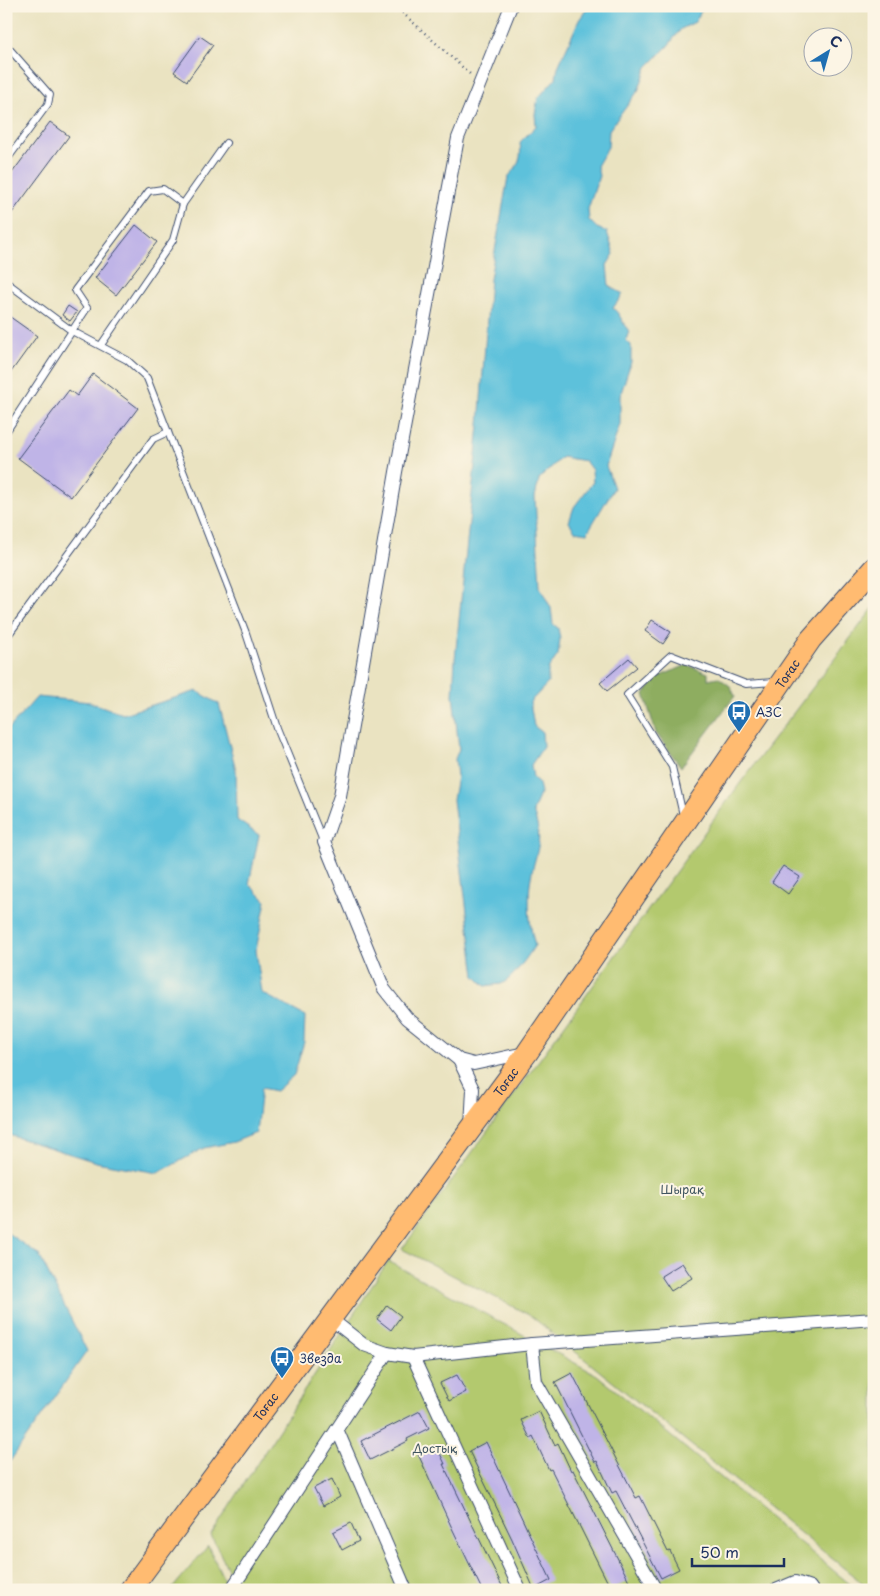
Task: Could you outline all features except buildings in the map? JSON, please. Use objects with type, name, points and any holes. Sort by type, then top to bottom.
[{"type":"highway","name":"Тоғас","points":[[130,1590],[527,1053],[811,639],[874,568]]},
{"type":"street","points":[[511,6],[458,138],[398,463],[340,796],[324,842],[384,989],[407,1018],[459,1060],[474,1064],[527,1053]]},
{"type":"street","points":[[459,1060],[473,1089],[472,1128]]},
{"type":"street","points":[[330,1319],[364,1345],[387,1353],[412,1357],[532,1344],[874,1319]]},
{"type":"street","points":[[532,1344],[536,1382],[656,1590]]},
{"type":"street","points":[[231,1590],[387,1353]]},
{"type":"street","points":[[412,1357],[520,1590]]},
{"type":"street","points":[[337,1429],[406,1590]]},
{"type":"street","points":[[776,1590],[795,1582],[810,1587],[812,1590]]},
{"type":"lane","points":[[6,45],[50,95],[48,104],[6,161]]},
{"type":"lane","points":[[101,345],[173,240],[184,204],[226,143]]},
{"type":"lane","points":[[6,432],[68,340],[87,308],[75,290],[149,191],[163,188],[184,204]]},
{"type":"lane","points":[[6,282],[72,331],[127,360],[147,378],[246,633],[277,728],[324,842]]},
{"type":"lane","points":[[6,638],[152,440],[168,432]]},
{"type":"lane","points":[[684,823],[672,768],[627,695],[671,655],[746,684],[782,682]]},
{"type":"path","points":[[395,6],[481,82]]},
{"type":"green space","name":"Шырақ","points":[[874,607],[874,1590],[871,1590],[531,1316],[402,1249],[741,782]]},
{"type":"green space","points":[[687,665],[708,673],[708,679],[718,677],[730,686],[735,696],[681,767],[656,733],[644,694],[658,677]]},
{"type":"green space","name":"Достық","points":[[388,1261],[597,1375],[857,1590],[238,1590],[211,1535]]},
{"type":"green space","points":[[208,1546],[229,1590],[171,1590]]},
{"type":"water","points":[[594,6],[704,6],[695,22],[681,29],[667,47],[647,67],[638,91],[609,130],[608,147],[597,166],[599,176],[588,209],[589,220],[597,228],[607,232],[614,254],[607,265],[609,286],[623,294],[613,308],[629,331],[626,340],[631,345],[631,362],[620,396],[620,424],[606,466],[614,488],[587,533],[575,531],[569,522],[574,507],[593,482],[592,470],[585,461],[562,457],[539,479],[535,497],[540,587],[551,608],[553,624],[558,628],[560,639],[558,655],[548,669],[548,683],[530,702],[534,726],[542,732],[543,747],[531,765],[533,777],[539,784],[541,792],[533,811],[539,840],[529,891],[530,922],[535,945],[510,978],[501,984],[485,986],[475,976],[453,800],[457,776],[455,759],[459,749],[453,695],[479,425],[490,279],[508,177],[519,161],[521,153],[520,142],[536,126],[535,114],[538,98],[556,78],[558,67],[579,20],[586,10]]},
{"type":"water","points":[[197,691],[219,704],[236,770],[237,820],[259,835],[249,884],[266,901],[256,950],[262,993],[305,1016],[304,1042],[294,1075],[276,1091],[261,1088],[256,1133],[234,1142],[204,1148],[158,1173],[96,1162],[6,1134],[6,732],[37,697],[90,702],[123,714]]},
{"type":"water","points":[[6,1232],[39,1255],[87,1351],[6,1467]]},
{"type":"place","name":"АЗС","points":[[739,733]]},
{"type":"place","name":"Звезда","points":[[282,1379]]}]
